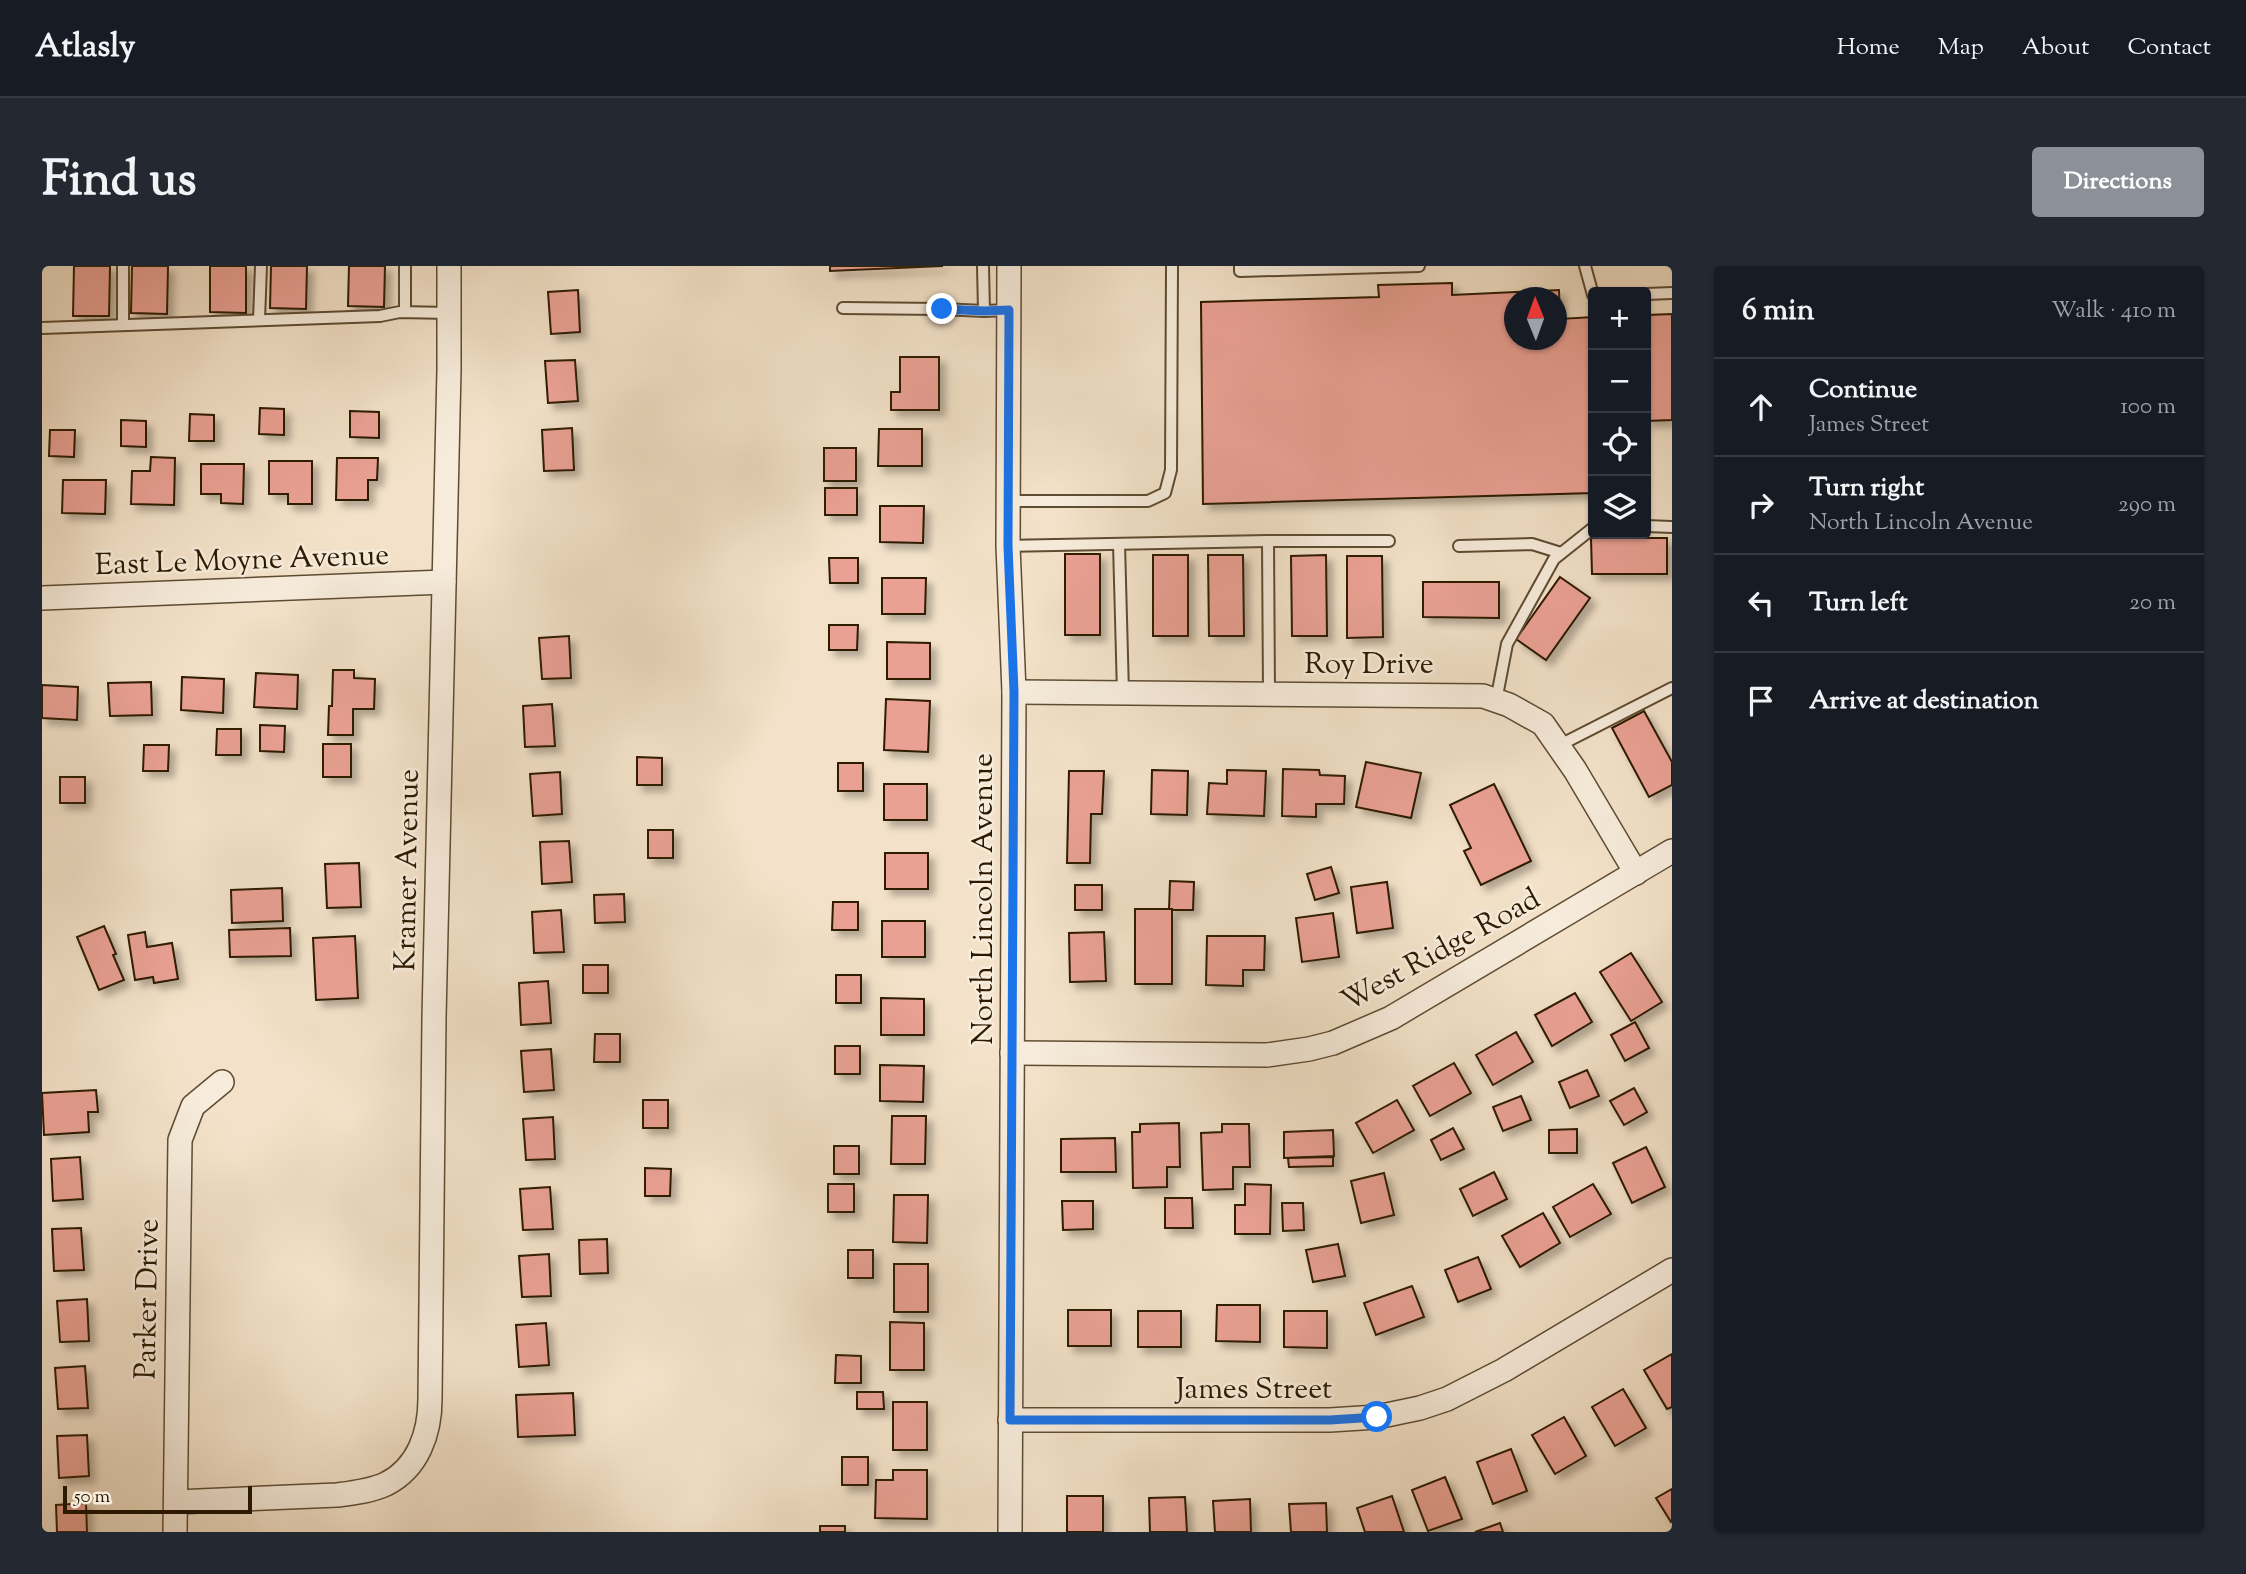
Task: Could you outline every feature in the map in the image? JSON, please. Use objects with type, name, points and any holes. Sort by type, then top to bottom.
[{"type":"street","name":"Kramer Avenue","points":[[176,1502],[337,1495],[387,1484],[406,1469],[423,1443],[430,1415],[434,1018],[449,266]]},
{"type":"street","name":"North Lincoln Avenue","points":[[1009,266],[1008,546],[1014,692],[1010,1532]]},
{"type":"street","name":"East Le Moyne Avenue","points":[[42,598],[444,582]]},
{"type":"street","name":"Roy Drive","points":[[1014,692],[1483,696],[1509,705],[1543,724],[1575,770],[1636,873]]},
{"type":"street","name":"West Ridge Road","points":[[1012,1053],[1268,1055],[1333,1043],[1391,1018],[1672,851]]},
{"type":"street","name":"Parker Drive","points":[[175,1532],[180,1140],[193,1106],[222,1082]]},
{"type":"street","name":"James Street","points":[[1010,1420],[1330,1420],[1377,1417],[1420,1408],[1447,1399],[1504,1370],[1672,1270]]},
{"type":"lane","points":[[123,266],[123,325]]},
{"type":"lane","points":[[259,320],[261,266]]},
{"type":"lane","points":[[405,266],[405,312]]},
{"type":"lane","points":[[983,266],[984,311]]},
{"type":"lane","points":[[1009,501],[1148,501],[1165,493],[1171,470],[1172,266]]},
{"type":"lane","points":[[1240,266],[1240,271],[1419,266]]},
{"type":"lane","points":[[1585,266],[1591,287]]},
{"type":"lane","points":[[1651,294],[1672,293]]},
{"type":"lane","points":[[843,308],[1009,310]]},
{"type":"lane","points":[[42,328],[380,316],[405,312],[449,313]]},
{"type":"lane","points":[[1651,526],[1672,527]]},
{"type":"lane","points":[[1496,701],[1507,644],[1554,559],[1588,532]]},
{"type":"lane","points":[[1269,541],[1269,694]]},
{"type":"lane","points":[[1008,546],[1389,541]]},
{"type":"lane","points":[[1119,544],[1124,693]]},
{"type":"lane","points":[[1459,546],[1532,544],[1561,554]]},
{"type":"lane","points":[[1558,746],[1672,688]]},
{"type":"building","points":[[74,266],[110,266],[109,316],[73,316]]},
{"type":"building","points":[[132,266],[168,266],[167,314],[131,313]]},
{"type":"building","points":[[210,266],[246,266],[246,313],[210,312]]},
{"type":"building","points":[[271,266],[307,266],[306,309],[270,308]]},
{"type":"building","points":[[349,266],[385,266],[384,307],[348,306]]},
{"type":"building","points":[[830,266],[943,266],[830,271]]},
{"type":"building","points":[[1452,283],[1452,295],[1504,293],[1504,350],[1567,350],[1567,319],[1588,317],[1588,493],[1203,504],[1201,302],[1379,297],[1378,285]]},
{"type":"building","points":[[578,290],[580,332],[551,334],[548,292]]},
{"type":"building","points":[[1672,314],[1672,420],[1651,421],[1651,315]]},
{"type":"building","points":[[900,357],[939,357],[939,410],[891,410],[891,392],[900,392]]},
{"type":"building","points":[[575,360],[578,401],[548,403],[545,361]]},
{"type":"building","points":[[260,408],[284,409],[284,435],[259,434]]},
{"type":"building","points":[[350,411],[379,412],[379,438],[350,437]]},
{"type":"building","points":[[190,414],[214,415],[214,441],[189,441]]},
{"type":"building","points":[[121,420],[146,421],[146,447],[121,446]]},
{"type":"building","points":[[572,428],[574,470],[544,471],[542,430]]},
{"type":"building","points":[[879,429],[922,429],[922,466],[878,466]]},
{"type":"building","points":[[50,430],[75,430],[74,457],[49,456]]},
{"type":"building","points":[[824,448],[856,448],[856,481],[824,481]]},
{"type":"building","points":[[151,457],[175,458],[174,505],[131,504],[132,471],[150,471]]},
{"type":"building","points":[[337,458],[378,458],[377,480],[368,480],[368,500],[336,500]]},
{"type":"building","points":[[269,461],[312,461],[312,504],[288,504],[288,494],[269,494]]},
{"type":"building","points":[[201,464],[244,464],[243,504],[221,503],[221,494],[201,494]]},
{"type":"building","points":[[63,480],[106,480],[105,514],[62,513]]},
{"type":"building","points":[[825,488],[857,488],[857,515],[825,515]]},
{"type":"building","points":[[880,506],[924,506],[923,543],[880,542]]},
{"type":"building","points":[[1667,538],[1667,574],[1592,574],[1591,539]]},
{"type":"building","points":[[1065,554],[1100,554],[1100,635],[1065,635]]},
{"type":"building","points":[[1153,555],[1188,555],[1188,636],[1153,636]]},
{"type":"building","points":[[1208,555],[1243,555],[1244,636],[1209,636]]},
{"type":"building","points":[[1326,555],[1327,636],[1292,636],[1291,556]]},
{"type":"building","points":[[1347,556],[1382,556],[1383,637],[1347,638]]},
{"type":"building","points":[[829,558],[858,558],[858,583],[830,583]]},
{"type":"building","points":[[1560,577],[1590,598],[1546,660],[1516,639]]},
{"type":"building","points":[[882,578],[926,578],[925,614],[882,614]]},
{"type":"building","points":[[1423,582],[1499,582],[1499,618],[1423,617]]},
{"type":"building","points":[[829,625],[858,625],[857,650],[829,650]]},
{"type":"building","points":[[569,636],[571,678],[542,679],[539,638]]},
{"type":"building","points":[[887,642],[930,643],[930,679],[887,679]]},
{"type":"building","points":[[333,670],[354,670],[354,678],[375,679],[374,709],[353,709],[353,735],[328,735]]},
{"type":"building","points":[[256,673],[298,675],[297,709],[254,707]]},
{"type":"building","points":[[182,677],[224,679],[223,713],[181,710]]},
{"type":"building","points":[[151,682],[152,715],[110,716],[108,683]]},
{"type":"building","points":[[42,685],[78,687],[77,720],[42,718]]},
{"type":"building","points":[[886,699],[930,701],[928,752],[884,750]]},
{"type":"building","points":[[552,704],[555,746],[525,747],[523,706]]},
{"type":"building","points":[[1644,711],[1672,762],[1672,785],[1649,797],[1612,728]]},
{"type":"building","points":[[260,725],[285,726],[284,752],[260,751]]},
{"type":"building","points":[[217,729],[241,729],[241,755],[216,755]]},
{"type":"building","points":[[323,744],[351,744],[351,777],[323,777]]},
{"type":"building","points":[[144,745],[169,745],[168,771],[143,771]]},
{"type":"building","points":[[637,757],[662,758],[662,785],[637,785]]},
{"type":"building","points":[[1366,762],[1421,773],[1411,818],[1356,807]]},
{"type":"building","points":[[838,763],[863,763],[863,791],[838,791]]},
{"type":"building","points":[[1283,769],[1319,770],[1320,775],[1345,776],[1344,804],[1316,804],[1316,817],[1282,816]]},
{"type":"building","points":[[1152,770],[1188,771],[1187,815],[1151,814]]},
{"type":"building","points":[[1227,770],[1266,771],[1264,816],[1207,814],[1209,783],[1227,784]]},
{"type":"building","points":[[1069,771],[1104,771],[1102,814],[1091,814],[1090,863],[1067,863]]},
{"type":"building","points":[[560,772],[562,814],[533,816],[530,774]]},
{"type":"building","points":[[60,777],[85,777],[85,803],[60,803]]},
{"type":"building","points":[[884,784],[927,784],[927,820],[884,820]]},
{"type":"building","points":[[1494,784],[1531,861],[1481,885],[1464,851],[1471,848],[1450,805]]},
{"type":"building","points":[[648,830],[673,830],[673,858],[648,858]]},
{"type":"building","points":[[569,841],[572,882],[542,884],[540,842]]},
{"type":"building","points":[[885,853],[928,853],[928,889],[885,889]]},
{"type":"building","points":[[359,863],[361,907],[327,908],[325,864]]},
{"type":"building","points":[[1331,867],[1339,893],[1315,900],[1307,874]]},
{"type":"building","points":[[1170,881],[1194,882],[1193,910],[1169,910]]},
{"type":"building","points":[[1387,882],[1393,928],[1357,933],[1351,887]]},
{"type":"building","points":[[1075,885],[1102,885],[1102,910],[1075,910]]},
{"type":"building","points":[[282,888],[283,921],[232,923],[231,890]]},
{"type":"building","points":[[624,894],[625,922],[595,923],[594,895]]},
{"type":"building","points":[[833,902],[858,902],[858,930],[832,930]]},
{"type":"building","points":[[1135,909],[1172,909],[1172,984],[1135,984]]},
{"type":"building","points":[[561,910],[564,952],[534,953],[532,912]]},
{"type":"building","points":[[1333,913],[1339,957],[1302,962],[1296,918]]},
{"type":"building","points":[[882,921],[925,921],[925,957],[882,957]]},
{"type":"building","points":[[104,926],[124,980],[99,990],[77,937]]},
{"type":"building","points":[[290,928],[291,956],[230,957],[229,930]]},
{"type":"building","points":[[145,932],[147,947],[172,943],[178,979],[154,983],[153,977],[135,980],[128,935]]},
{"type":"building","points":[[1104,932],[1106,981],[1070,982],[1069,933]]},
{"type":"building","points":[[355,936],[358,998],[316,1000],[313,938]]},
{"type":"building","points":[[1207,936],[1265,936],[1264,970],[1243,970],[1243,986],[1206,985]]},
{"type":"building","points":[[1631,953],[1662,1002],[1631,1021],[1600,972]]},
{"type":"building","points":[[583,965],[608,965],[608,993],[583,993]]},
{"type":"building","points":[[836,975],[861,975],[861,1003],[836,1003]]},
{"type":"building","points":[[548,981],[551,1023],[521,1025],[519,983]]},
{"type":"building","points":[[1575,993],[1592,1022],[1552,1046],[1535,1015]]},
{"type":"building","points":[[881,998],[924,999],[924,1035],[881,1035]]},
{"type":"building","points":[[1635,1022],[1649,1048],[1625,1061],[1611,1035]]},
{"type":"building","points":[[1516,1032],[1533,1062],[1493,1085],[1476,1055]]},
{"type":"building","points":[[595,1034],[620,1034],[620,1062],[594,1062]]},
{"type":"building","points":[[835,1046],[860,1046],[860,1074],[835,1074]]},
{"type":"building","points":[[551,1049],[554,1090],[524,1092],[521,1051]]},
{"type":"building","points":[[1454,1063],[1471,1093],[1430,1116],[1413,1086]]},
{"type":"building","points":[[880,1065],[924,1066],[923,1102],[880,1101]]},
{"type":"building","points":[[1587,1070],[1599,1096],[1570,1108],[1559,1082]]},
{"type":"building","points":[[1634,1088],[1647,1112],[1624,1125],[1610,1101]]},
{"type":"building","points":[[96,1090],[98,1112],[88,1112],[89,1132],[44,1135],[42,1093]]},
{"type":"building","points":[[1521,1096],[1531,1120],[1503,1131],[1493,1107]]},
{"type":"building","points":[[643,1100],[668,1100],[668,1128],[643,1128]]},
{"type":"building","points":[[1397,1100],[1414,1130],[1373,1153],[1356,1123]]},
{"type":"building","points":[[892,1116],[926,1116],[925,1164],[891,1164]]},
{"type":"building","points":[[553,1117],[555,1159],[526,1160],[523,1119]]},
{"type":"building","points":[[1179,1123],[1180,1167],[1167,1167],[1167,1187],[1133,1188],[1132,1132],[1140,1132],[1140,1124]]},
{"type":"building","points":[[1222,1124],[1249,1124],[1250,1167],[1233,1167],[1233,1189],[1203,1190],[1201,1133],[1222,1132]]},
{"type":"building","points":[[1453,1128],[1464,1149],[1441,1160],[1431,1140]]},
{"type":"building","points":[[1577,1129],[1577,1153],[1549,1153],[1549,1130]]},
{"type":"building","points":[[1333,1130],[1334,1156],[1284,1158],[1284,1132]]},
{"type":"building","points":[[1115,1138],[1116,1172],[1061,1172],[1061,1139]]},
{"type":"building","points":[[834,1146],[859,1146],[859,1174],[834,1174]]},
{"type":"building","points":[[1646,1147],[1665,1187],[1632,1203],[1613,1163]]},
{"type":"building","points":[[80,1157],[83,1199],[53,1201],[51,1159]]},
{"type":"building","points":[[1333,1157],[1333,1166],[1289,1167],[1288,1158]]},
{"type":"building","points":[[645,1168],[671,1169],[670,1196],[645,1196]]},
{"type":"building","points":[[1494,1172],[1507,1199],[1473,1216],[1460,1189]]},
{"type":"building","points":[[1384,1173],[1394,1215],[1361,1223],[1351,1181]]},
{"type":"building","points":[[828,1184],[854,1184],[854,1212],[828,1212]]},
{"type":"building","points":[[1245,1184],[1271,1185],[1270,1234],[1235,1234],[1235,1205],[1245,1205]]},
{"type":"building","points":[[1593,1184],[1611,1214],[1570,1237],[1553,1207]]},
{"type":"building","points":[[550,1187],[553,1229],[523,1230],[520,1189]]},
{"type":"building","points":[[894,1195],[928,1195],[927,1243],[893,1242]]},
{"type":"building","points":[[1165,1198],[1192,1198],[1193,1228],[1165,1228]]},
{"type":"building","points":[[1062,1201],[1093,1201],[1093,1229],[1063,1230]]},
{"type":"building","points":[[1282,1203],[1303,1203],[1304,1230],[1283,1231]]},
{"type":"building","points":[[1543,1213],[1560,1243],[1520,1267],[1502,1236]]},
{"type":"building","points":[[81,1228],[84,1270],[54,1271],[52,1229]]},
{"type":"building","points":[[607,1239],[608,1273],[580,1274],[579,1240]]},
{"type":"building","points":[[1338,1244],[1345,1276],[1313,1282],[1306,1250]]},
{"type":"building","points":[[848,1250],[873,1250],[873,1278],[848,1278]]},
{"type":"building","points":[[549,1254],[551,1296],[522,1297],[519,1256]]},
{"type":"building","points":[[1478,1257],[1491,1289],[1458,1302],[1445,1270]]},
{"type":"building","points":[[894,1264],[928,1264],[928,1312],[894,1312]]},
{"type":"building","points":[[1412,1286],[1424,1317],[1376,1335],[1364,1303]]},
{"type":"building","points":[[87,1299],[89,1341],[60,1342],[57,1301]]},
{"type":"building","points":[[1217,1305],[1260,1305],[1260,1342],[1216,1341]]},
{"type":"building","points":[[1068,1310],[1111,1310],[1111,1346],[1068,1346]]},
{"type":"building","points":[[1138,1311],[1181,1311],[1181,1347],[1138,1347]]},
{"type":"building","points":[[1284,1311],[1327,1311],[1327,1348],[1284,1347]]},
{"type":"building","points":[[890,1322],[924,1323],[924,1370],[890,1370]]},
{"type":"building","points":[[546,1323],[549,1365],[519,1367],[516,1325]]},
{"type":"building","points":[[1672,1354],[1672,1407],[1667,1409],[1644,1370]]},
{"type":"building","points":[[836,1355],[861,1356],[861,1383],[835,1383]]},
{"type":"building","points":[[85,1366],[88,1408],[58,1409],[55,1368]]},
{"type":"building","points":[[1623,1389],[1646,1428],[1615,1446],[1592,1407]]},
{"type":"building","points":[[857,1392],[883,1392],[884,1409],[857,1409]]},
{"type":"building","points":[[573,1393],[575,1435],[518,1437],[516,1395]]},
{"type":"building","points":[[893,1402],[927,1402],[927,1450],[893,1450]]},
{"type":"building","points":[[1564,1417],[1586,1456],[1555,1474],[1532,1435]]},
{"type":"building","points":[[87,1435],[89,1476],[59,1478],[57,1436]]},
{"type":"building","points":[[1511,1449],[1527,1491],[1493,1504],[1477,1462]]},
{"type":"building","points":[[842,1457],[868,1457],[868,1485],[842,1485]]},
{"type":"building","points":[[893,1470],[927,1470],[927,1519],[875,1518],[876,1480],[893,1480]]},
{"type":"building","points":[[1445,1477],[1462,1519],[1428,1531],[1412,1490]]},
{"type":"building","points":[[1672,1489],[1672,1521],[1671,1522],[1656,1498]]},
{"type":"building","points":[[1067,1496],[1103,1496],[1103,1532],[1067,1532]]},
{"type":"building","points":[[1392,1496],[1404,1532],[1365,1532],[1357,1508]]},
{"type":"building","points":[[1185,1497],[1187,1532],[1150,1532],[1149,1498]]},
{"type":"building","points":[[1250,1499],[1251,1532],[1215,1532],[1213,1501]]},
{"type":"building","points":[[86,1503],[87,1532],[57,1532],[56,1505]]},
{"type":"building","points":[[1326,1503],[1327,1532],[1291,1532],[1289,1504]]},
{"type":"building","points":[[1500,1523],[1503,1532],[1475,1532]]},
{"type":"building","points":[[820,1526],[845,1526],[845,1532],[820,1532]]},
{"type":"route","points":[[942,309],[1009,310],[1008,546],[1014,692],[1010,1420],[1330,1420],[1377,1417]]}]
